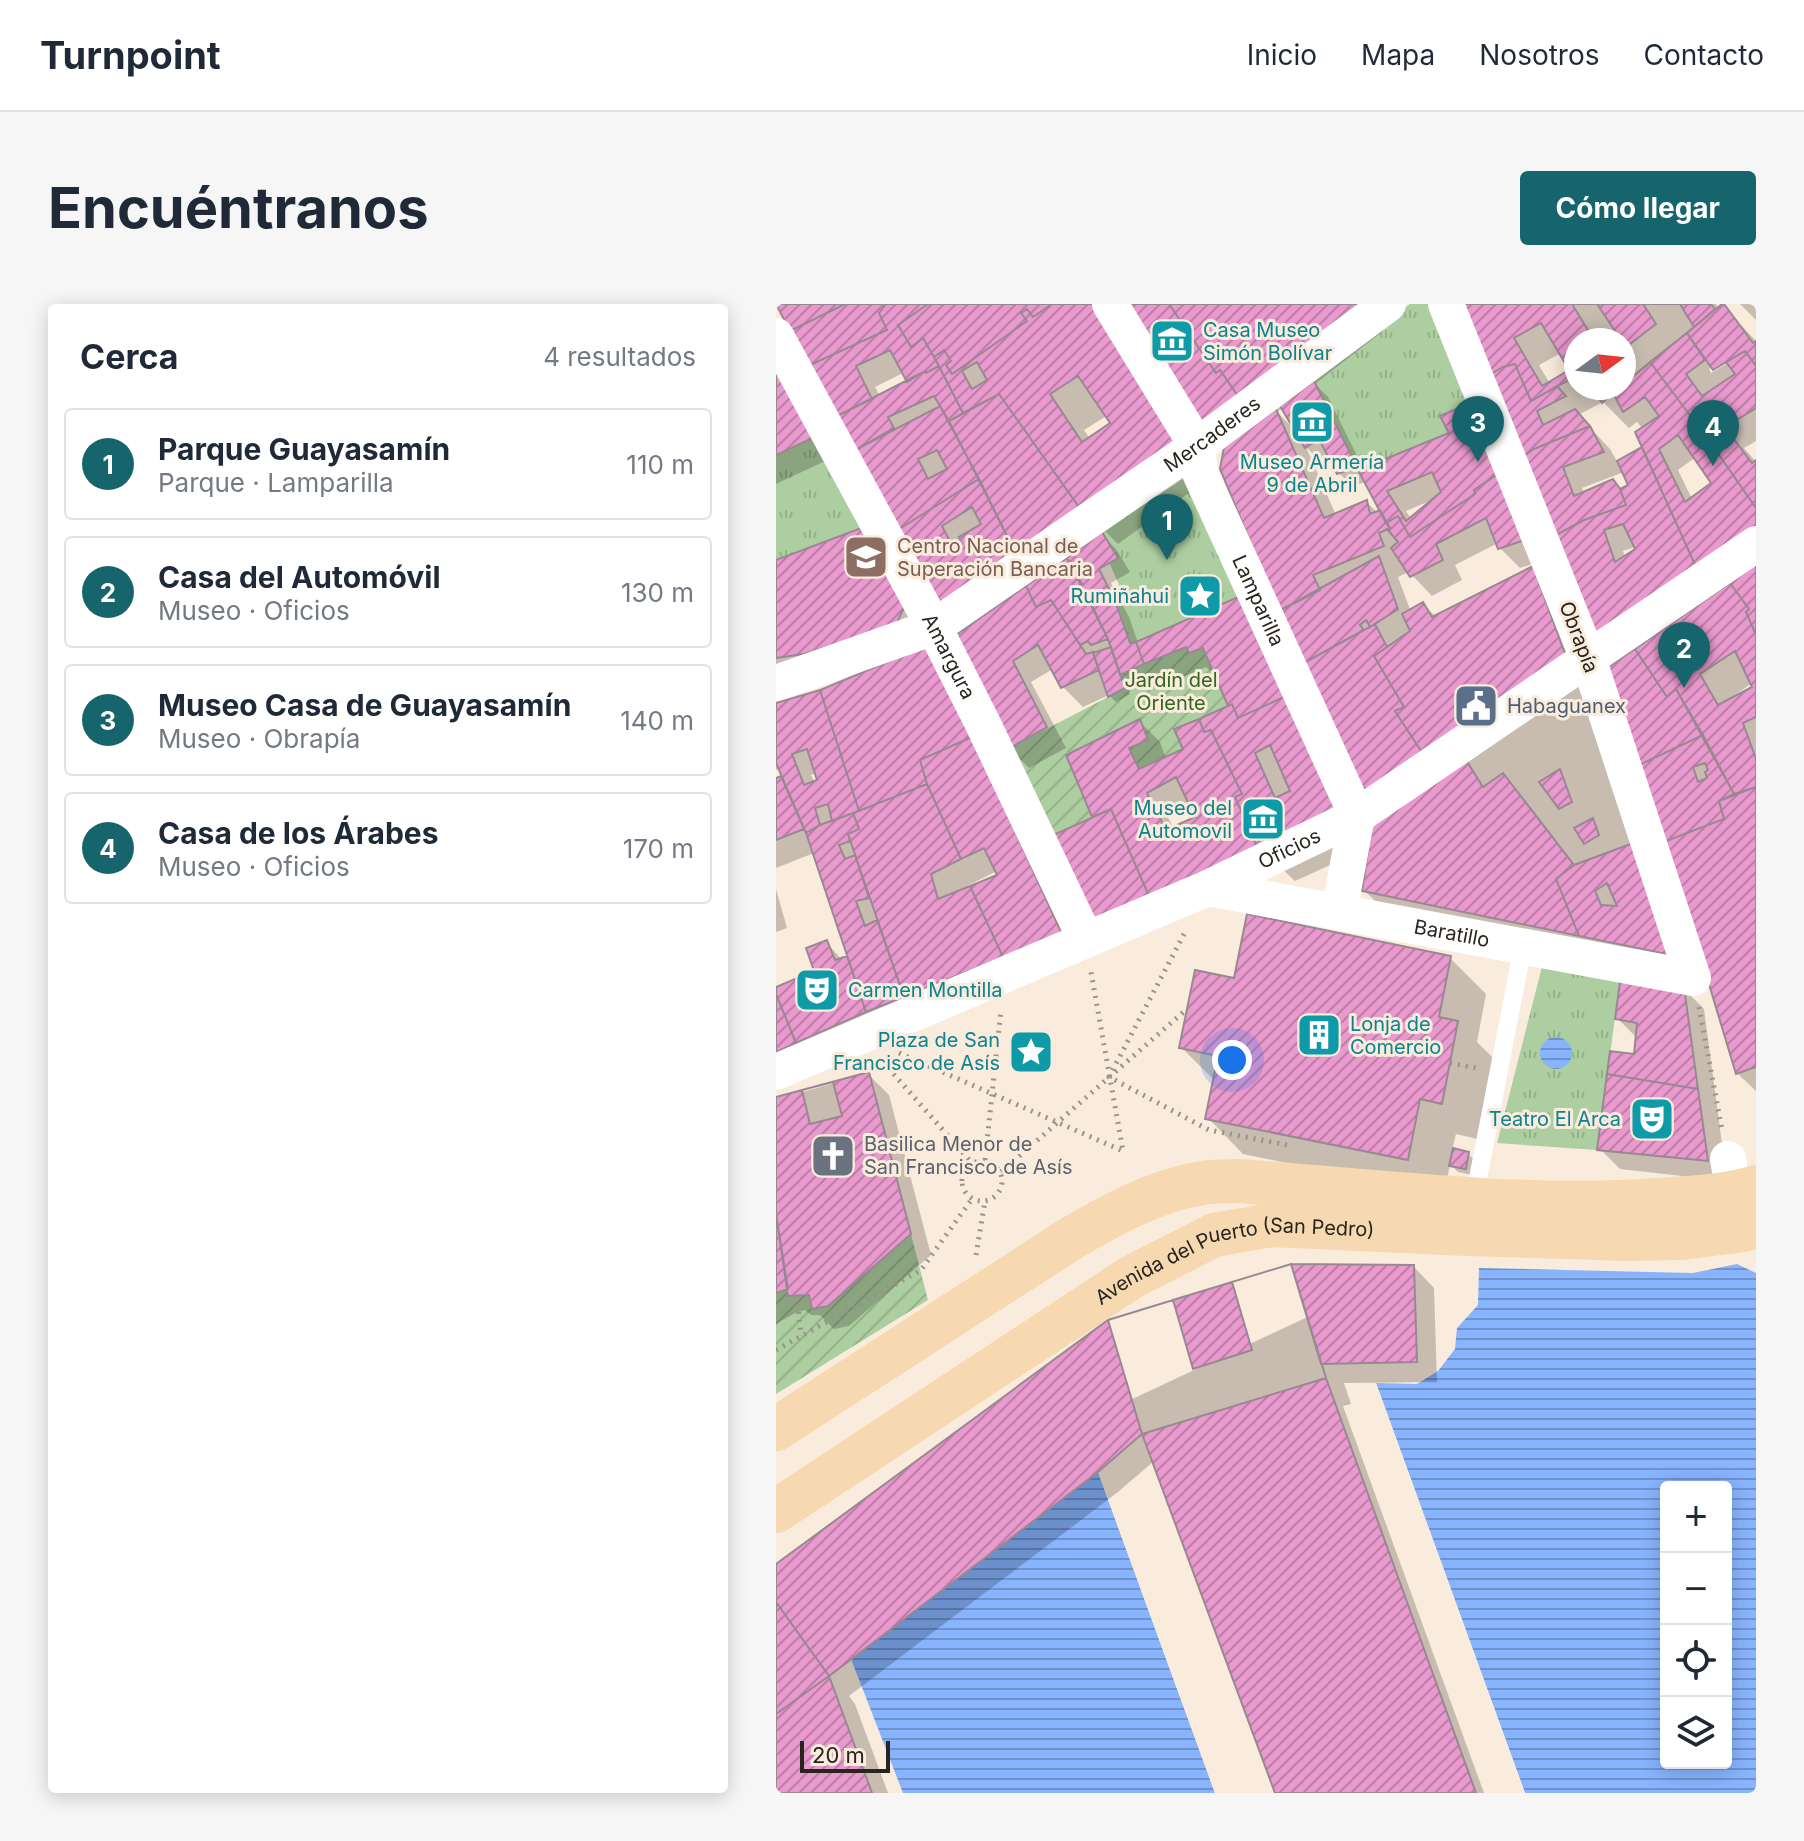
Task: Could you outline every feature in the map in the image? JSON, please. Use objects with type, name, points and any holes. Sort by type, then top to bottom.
[{"type":"main road","name":"Avenida del Puerto (San Pedro)","points":[[776,1429],[1070,1239],[1105,1218],[1171,1190],[1204,1183],[1240,1181],[1628,1239],[1682,1238],[1744,1230],[1744,1191]]},
{"type":"main road","name":"Avenida del Puerto (San Pedro)","points":[[776,1511],[1130,1278],[1214,1235],[1272,1225],[1471,1217]]},
{"type":"street","name":"Mercaderes","points":[[776,683],[934,627],[1197,446],[1388,304]]},
{"type":"street","name":"Obrapía","points":[[1446,304],[1588,658],[1693,978]]},
{"type":"street","name":"Lamparilla","points":[[1117,316],[1197,446],[1200,473],[1357,816]]},
{"type":"street","name":"Amargura","points":[[776,336],[934,627],[1086,940]]},
{"type":"street","name":"Oficios","points":[[776,1072],[1208,888],[1357,816],[1756,544]]},
{"type":"street","points":[[1345,913],[1357,816]]},
{"type":"street","name":"Baratillo","points":[[1208,888],[1693,978]]},
{"type":"lane","points":[[1471,1217],[1537,949]]},
{"type":"path","points":[[1109,1077],[1208,888]]},
{"type":"path","points":[[860,1036],[1123,1151],[1086,940]]},
{"type":"path","points":[[985,1160],[1005,974]]},
{"type":"path","points":[[1693,978],[1744,1191]]},
{"type":"path","points":[[1001,1172],[1187,1009]]},
{"type":"path","points":[[860,1036],[972,1163]]},
{"type":"path","points":[[1109,1077],[1191,1120]]},
{"type":"path","points":[[978,1160],[992,1162],[1001,1172],[1003,1184],[996,1195],[985,1201],[972,1199],[964,1188],[963,1174],[972,1163],[978,1160]]},
{"type":"path","points":[[776,1350],[921,1270],[972,1199]]},
{"type":"path","points":[[797,1296],[801,1336]]},
{"type":"green space","points":[[1410,304],[1431,304],[1470,403],[1440,416],[1449,433],[1358,470],[1313,378]]},
{"type":"green space","points":[[817,436],[864,527],[776,560],[776,455]]},
{"type":"green space","points":[[1186,477],[1238,597],[1130,643],[1115,601],[1124,597],[1109,562],[1102,532]]},
{"type":"green space","name":"Jardín del Oriente","points":[[1186,647],[1190,653],[1203,648],[1228,706],[1199,719],[1183,749],[1139,769],[1129,748],[1147,740],[1140,719],[1066,754],[1092,817],[1049,837],[1008,749],[1108,697],[1120,675]]},
{"type":"green space","points":[[1544,959],[1621,974],[1597,1150],[1497,1143]]},
{"type":"green space","points":[[911,1234],[928,1300],[776,1394],[776,1293],[788,1289],[789,1296],[809,1295],[812,1309],[828,1306]]},
{"type":"water","points":[[1556,1037],[1567,1042],[1572,1053],[1567,1064],[1556,1069],[1545,1064],[1540,1053],[1545,1042]]},
{"type":"water","points":[[1737,1264],[1756,1273],[1756,1793],[1525,1793],[1376,1383],[1417,1384],[1438,1371],[1455,1349],[1457,1328],[1478,1305],[1479,1268],[1693,1273]]},
{"type":"water","points":[[1098,1472],[1215,1793],[903,1793],[851,1659]]},
{"type":"pier","points":[[1376,1383],[1525,1793],[1521,1793],[1373,1384]]},
{"type":"pier","points":[[1101,1471],[1219,1793],[1215,1793],[1098,1472]]},
{"type":"building","points":[[776,304],[845,304],[790,331]]},
{"type":"building","points":[[845,304],[886,304],[879,313],[887,330],[810,365],[790,331]]},
{"type":"building","points":[[886,304],[928,304],[898,325],[911,347],[923,338],[939,366],[907,382],[890,350],[856,366],[872,399],[837,416],[810,365],[887,330],[879,313]]},
{"type":"building","points":[[928,304],[1052,304],[1033,317],[1027,309],[1021,313],[1027,321],[952,374],[946,365],[951,361],[944,350],[934,357],[923,338],[911,347],[898,325]]},
{"type":"building","points":[[1052,304],[1096,304],[1180,439],[1081,510],[999,394],[963,413],[934,357],[944,350],[951,361],[946,365],[952,374],[1027,321],[1021,313],[1027,309],[1033,317]],"holes":[[[977,362],[987,380],[972,389],[962,371]],[[1078,376],[1110,423],[1082,442],[1050,394]]]},
{"type":"building","name":"Casa Museo Simón Bolívar","points":[[1127,304],[1169,304],[1216,373],[1220,370],[1238,396],[1202,424]]},
{"type":"building","points":[[1169,304],[1359,304],[1238,396],[1220,370],[1216,373]]},
{"type":"building","points":[[1462,304],[1572,304],[1587,328],[1564,328],[1564,362],[1541,323],[1514,338],[1542,386],[1564,373],[1564,383],[1531,401],[1515,364],[1491,374]]},
{"type":"building","points":[[1572,304],[1597,304],[1613,328],[1587,328]]},
{"type":"building","points":[[1572,304],[1680,304],[1694,327],[1636,374],[1636,328],[1587,328]]},
{"type":"building","points":[[1643,304],[1680,304],[1694,327],[1636,374],[1636,339],[1656,324]]},
{"type":"building","points":[[1680,304],[1711,304],[1715,309],[1694,327]]},
{"type":"building","points":[[1722,304],[1753,343],[1756,341],[1756,366],[1745,351],[1713,370],[1687,333]]},
{"type":"building","points":[[1687,333],[1705,360],[1686,374],[1702,396],[1735,374],[1726,362],[1745,351],[1756,366],[1756,408],[1725,427],[1752,463],[1756,460],[1756,508],[1650,362]]},
{"type":"building","points":[[776,360],[817,436],[776,455]]},
{"type":"building","points":[[1650,362],[1756,508],[1756,525],[1696,567],[1635,432],[1659,416],[1645,397],[1623,412],[1617,400],[1636,400],[1636,374]],"holes":[[[1678,435],[1711,483],[1685,502],[1659,449]]]},
{"type":"building","points":[[1515,364],[1531,401],[1557,386],[1564,394],[1564,397],[1537,411],[1543,425],[1575,409],[1590,426],[1524,456],[1491,374]]},
{"type":"building","points":[[939,366],[963,413],[949,421],[934,396],[888,417],[894,428],[855,450],[837,416]]},
{"type":"building","name":"Museo Armería 9 de Abril","points":[[1314,381],[1357,467],[1337,474],[1319,439],[1305,448],[1280,406]]},
{"type":"building","points":[[999,394],[1081,510],[1016,554],[949,421]]},
{"type":"building","points":[[1470,403],[1498,474],[1474,490],[1475,494],[1410,537],[1398,516],[1386,523],[1358,470],[1449,433],[1440,416]],"holes":[[[1432,472],[1441,492],[1406,521],[1387,491]]]},
{"type":"building","points":[[940,406],[979,479],[899,529],[855,450]],"holes":[[[937,450],[947,469],[928,479],[918,459]]]},
{"type":"building","points":[[1276,409],[1324,518],[1367,500],[1370,514],[1380,510],[1390,528],[1379,533],[1384,546],[1313,575],[1320,590],[1279,611],[1220,469],[1224,447]]},
{"type":"building","points":[[1590,426],[1604,452],[1563,467],[1574,496],[1613,479],[1626,505],[1584,520],[1556,535],[1524,456]]},
{"type":"building","points":[[1642,447],[1696,567],[1596,636],[1556,535],[1584,520],[1626,505],[1620,489],[1628,485],[1617,461]],"holes":[[[1623,524],[1635,549],[1615,562],[1604,530]]]},
{"type":"building","points":[[1498,474],[1525,540],[1498,549],[1486,518],[1436,544],[1443,560],[1410,577],[1391,548],[1398,542],[1386,523],[1398,516],[1410,537],[1475,494],[1474,490]]},
{"type":"building","points":[[979,479],[1016,554],[946,601],[938,600],[899,529]],"holes":[[[972,507],[981,524],[959,537],[962,544],[954,549],[942,526]]]},
{"type":"building","points":[[864,527],[906,603],[896,625],[804,654],[776,658],[776,560]]},
{"type":"building","points":[[1102,532],[1118,558],[1099,569],[1130,643],[1136,642],[1144,664],[1120,675],[1108,639],[1067,558]]},
{"type":"building","points":[[1379,556],[1398,609],[1370,627],[1366,620],[1360,625],[1364,630],[1302,664],[1279,611]]},
{"type":"building","points":[[1067,558],[1082,584],[1070,591],[1074,597],[1085,591],[1108,639],[1080,645],[1051,600],[1036,607],[1026,586]]},
{"type":"building","points":[[1756,564],[1756,635],[1746,612],[1749,609],[1730,583]]},
{"type":"building","points":[[1533,566],[1565,654],[1423,754],[1395,711],[1404,707],[1374,656],[1410,631],[1402,614],[1423,602],[1432,617]]},
{"type":"building","points":[[1730,583],[1749,609],[1746,612],[1756,635],[1756,717],[1743,723],[1756,759],[1756,787],[1734,794],[1676,689],[1667,697],[1635,649]],"holes":[[[1735,651],[1752,687],[1718,705],[1700,674]]]},
{"type":"building","points":[[1026,586],[1036,607],[1051,600],[1086,654],[1093,652],[1099,670],[1061,688],[1038,645],[1013,661],[1047,727],[1008,749],[953,637]]},
{"type":"building","points":[[1238,597],[1284,697],[1238,718],[1232,704],[1228,706],[1203,648],[1189,653],[1186,647],[1144,664],[1136,642]]},
{"type":"building","points":[[1375,624],[1387,647],[1374,656],[1404,707],[1395,711],[1423,754],[1371,791],[1358,785],[1302,664]]},
{"type":"building","points":[[928,645],[972,737],[920,760],[927,784],[859,811],[820,690]]},
{"type":"building","points":[[1111,647],[1125,688],[1108,697],[1093,653]]},
{"type":"building","points":[[1635,649],[1667,697],[1676,689],[1703,735],[1639,765],[1607,668]]},
{"type":"building","points":[[1580,683],[1636,842],[1574,865],[1503,773],[1483,787],[1466,760]],"holes":[[[1560,769],[1572,802],[1559,809],[1539,782]],[[1593,818],[1599,835],[1584,844],[1574,828]]]},
{"type":"building","points":[[1580,683],[1636,842],[1574,865],[1503,773],[1483,787],[1466,760]]},
{"type":"building","points":[[820,690],[859,811],[832,821],[828,804],[815,808],[820,825],[806,833],[776,763],[776,703]],"holes":[[[807,749],[817,780],[804,785],[792,754]]]},
{"type":"building","points":[[1284,697],[1336,811],[1257,847],[1235,797],[1242,794],[1211,730],[1204,732],[1199,719],[1232,704],[1238,718]],"holes":[[[1270,745],[1290,791],[1275,798],[1255,753]]]},
{"type":"building","points":[[1140,719],[1148,740],[1129,748],[1139,769],[1183,749],[1174,729],[1199,719],[1204,732],[1211,730],[1242,794],[1235,797],[1257,847],[1149,896],[1111,809],[1092,817],[1066,755]],"holes":[[[1176,777],[1195,817],[1166,830],[1147,793]]]},
{"type":"building","points":[[1703,735],[1734,794],[1719,801],[1724,819],[1666,841],[1639,765]],"holes":[[[1705,763],[1708,770],[1705,772],[1707,778],[1698,782],[1693,767]]]},
{"type":"building","points":[[972,737],[1062,934],[1003,957],[970,886],[997,875],[984,848],[961,859],[927,784],[920,760]]},
{"type":"building","points":[[1466,760],[1483,787],[1503,773],[1574,865],[1556,879],[1579,936],[1362,891],[1372,825]]},
{"type":"building","points":[[781,776],[804,829],[776,840],[776,778]]},
{"type":"building","points":[[927,784],[961,859],[931,874],[938,899],[970,886],[1003,957],[904,997],[848,834],[859,829],[853,813]]},
{"type":"building","points":[[1756,787],[1756,1067],[1736,1074],[1666,841],[1724,819],[1719,801]]},
{"type":"building","points":[[1111,809],[1149,896],[1091,924],[1049,837]]},
{"type":"building","points":[[853,813],[859,829],[848,834],[850,841],[839,845],[845,859],[855,855],[869,898],[856,901],[865,926],[877,920],[904,997],[866,1012],[806,833]]},
{"type":"building","points":[[1636,842],[1671,955],[1579,936],[1556,879],[1574,865]],"holes":[[[1607,883],[1617,906],[1601,905],[1595,891]]]},
{"type":"building","name":"Lonja de Comercio","points":[[1247,914],[1451,956],[1439,1017],[1458,1021],[1442,1104],[1420,1099],[1408,1160],[1205,1119],[1218,1056],[1179,1048],[1195,970],[1234,978]]},
{"type":"building","name":"Carmen Montilla","points":[[827,940],[835,960],[847,956],[866,1012],[796,1043],[776,987],[814,971],[806,948]]},
{"type":"building","points":[[1621,974],[1684,987],[1698,1089],[1607,1074],[1610,1051],[1634,1054],[1637,1023],[1615,1019]]},
{"type":"building","points":[[776,994],[796,1043],[776,1052]]},
{"type":"building","name":"Basilica Menor de San Francisco de Asís","points":[[869,1072],[911,1234],[828,1306],[812,1309],[809,1295],[788,1296],[776,1214],[776,1097]]},
{"type":"building","name":"Teatro El Arca","points":[[1607,1074],[1698,1089],[1708,1161],[1597,1150]]},
{"type":"building","points":[[833,1082],[842,1116],[810,1124],[802,1090]]},
{"type":"building","points":[[1453,1148],[1469,1152],[1466,1169],[1449,1166]]},
{"type":"building","points":[[776,1214],[788,1289],[776,1293]]},
{"type":"building","points":[[1291,1264],[1414,1265],[1417,1362],[1321,1364]]},
{"type":"building","points":[[1291,1264],[1326,1378],[1476,1793],[1275,1793],[1142,1434],[1108,1320]]},
{"type":"building","points":[[1291,1264],[1326,1378],[1142,1434],[1108,1320]]},
{"type":"building","points":[[1232,1282],[1252,1350],[1193,1369],[1173,1300]]},
{"type":"building","points":[[1108,1320],[1142,1434],[1098,1472],[829,1676],[776,1602],[776,1564]]},
{"type":"building","points":[[776,1602],[829,1676],[776,1714]]},
{"type":"building","points":[[829,1676],[872,1793],[776,1793],[776,1714]]},
{"type":"place","name":"Casa Museo Simón Bolívar","points":[[1172,341]]},
{"type":"place","name":"Museo Armería 9 de Abril","points":[[1312,422]]},
{"type":"place","name":"Museo Casa de Guayasamín","points":[[1478,462]]},
{"type":"place","name":"Casa de los Árabes","points":[[1713,466]]},
{"type":"place","name":"Centro Nacional de Superación Bancaria","points":[[866,557]]},
{"type":"place","name":"Parque Guayasamín","points":[[1167,560]]},
{"type":"place","name":"Rumiñahui","points":[[1200,596]]},
{"type":"place","name":"Casa del Automóvil","points":[[1684,688]]},
{"type":"place","name":"Habaguanex","points":[[1476,706]]},
{"type":"place","name":"Museo del Automovil","points":[[1263,819]]},
{"type":"place","name":"Carmen Montilla","points":[[817,990]]},
{"type":"place","name":"Lonja de Comercio","points":[[1319,1035]]},
{"type":"place","name":"Plaza de San Francisco de Asís","points":[[1031,1052]]},
{"type":"place","name":"Teatro El Arca","points":[[1652,1119]]},
{"type":"place","name":"Basilica Menor de San Francisco de Asís","points":[[833,1156]]}]
